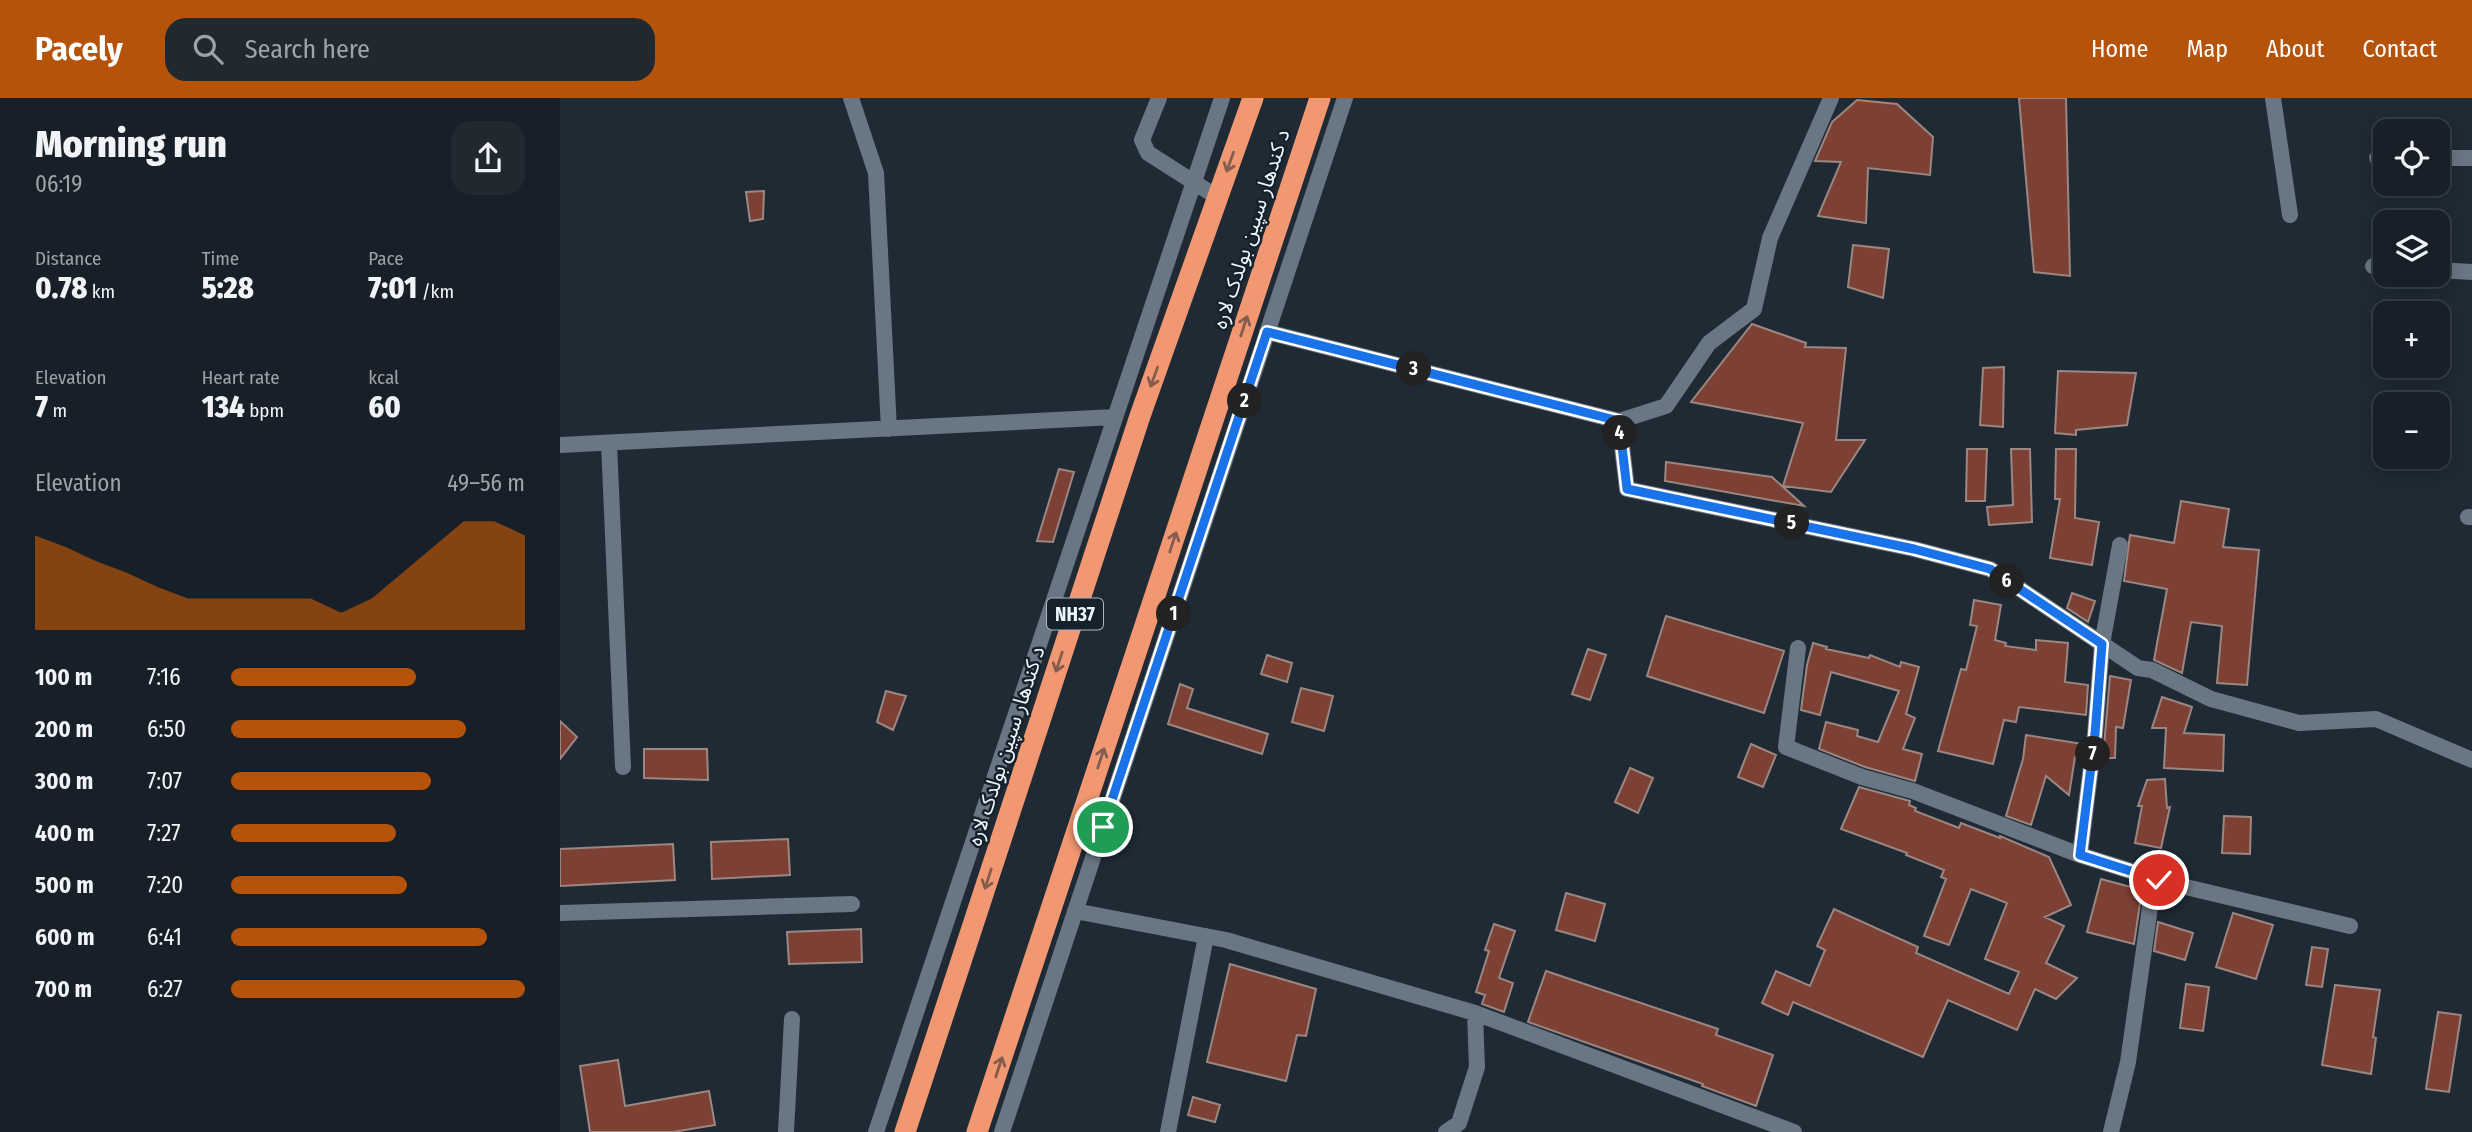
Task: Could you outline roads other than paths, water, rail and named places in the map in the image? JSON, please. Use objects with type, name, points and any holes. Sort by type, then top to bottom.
[{"type":"highway","name":"د کندهار سپین بولدک لاره","points":[[905,1132],[1140,416],[1253,98]]},
{"type":"highway","name":"د کندهار سپین بولدک لاره","points":[[977,1132],[1320,98]]},
{"type":"street","points":[[851,98],[876,173],[889,429]]},
{"type":"street","points":[[1159,98],[1142,140],[1148,153],[1217,197]]},
{"type":"street","points":[[876,1132],[1222,98]]},
{"type":"street","points":[[1002,1132],[1345,98]]},
{"type":"street","points":[[1267,332],[1619,421],[1666,406],[1709,343],[1754,309],[1770,238],[1831,98]]},
{"type":"street","points":[[2273,98],[2290,215]]},
{"type":"street","points":[[2450,158],[2472,158]]},
{"type":"street","points":[[2450,271],[2472,272]]},
{"type":"street","points":[[560,445],[1115,417]]},
{"type":"street","points":[[1619,421],[1627,489],[1914,549],[1990,569],[2138,668],[2152,670],[2211,699],[2299,723],[2376,719],[2472,760]]},
{"type":"street","points":[[609,443],[623,767]]},
{"type":"street","points":[[2080,855],[2095,734],[2102,644],[2120,545]]},
{"type":"street","points":[[1798,648],[1786,747],[1862,777],[1913,791],[2080,855],[2159,880],[2350,926]]},
{"type":"street","points":[[2111,1132],[2128,1062],[2152,893],[2159,880]]},
{"type":"street","points":[[560,913],[852,904]]},
{"type":"street","points":[[1075,911],[1226,940],[1475,1013],[1794,1132]]},
{"type":"street","points":[[1168,1132],[1206,936]]},
{"type":"street","points":[[1446,1132],[1459,1123],[1476,1067],[1475,1013]]},
{"type":"street","points":[[786,1132],[792,1019]]}]
